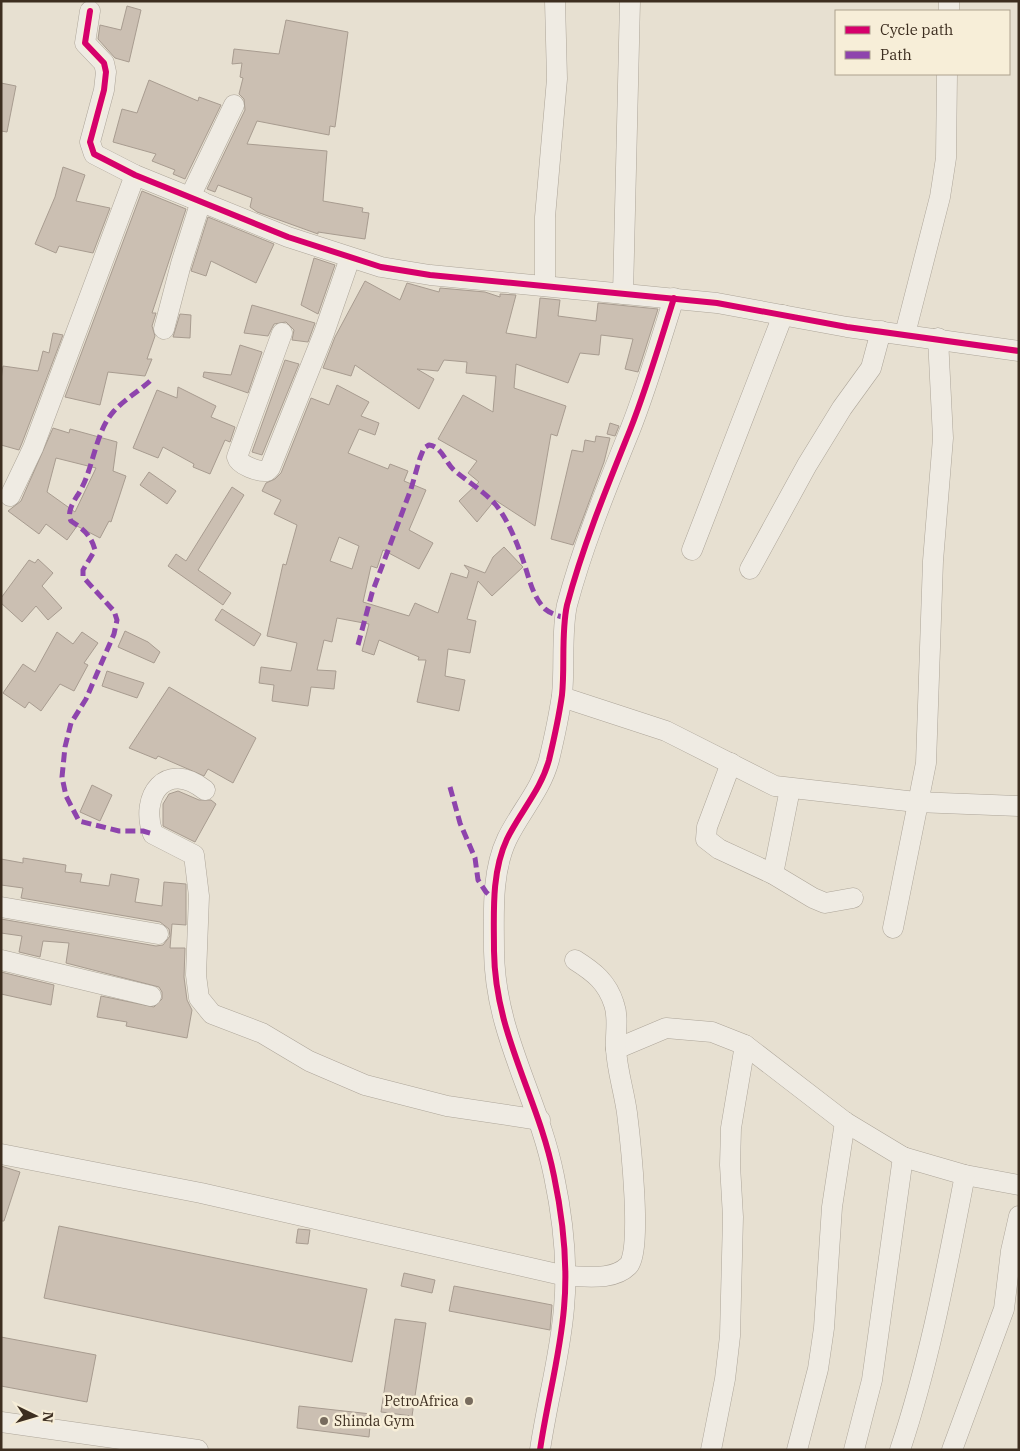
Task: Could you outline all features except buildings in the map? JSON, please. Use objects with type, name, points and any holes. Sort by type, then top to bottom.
[{"type":"street","points":[[545,286],[545,216],[557,79],[555,1]]},
{"type":"street","points":[[622,294],[630,1]]},
{"type":"street","points":[[90,11],[85,42],[104,63],[106,72],[104,90],[90,142],[94,154],[135,175],[288,237],[381,267],[430,275],[674,298],[753,308],[783,315],[881,331],[1019,351]]},
{"type":"street","points":[[905,334],[940,197],[946,158],[947,75]]},
{"type":"street","points":[[164,329],[196,199],[234,104]]},
{"type":"street","points":[[10,496],[33,448],[135,175]]},
{"type":"street","points":[[282,333],[237,457],[240,462],[262,472],[267,472],[270,468],[305,383],[350,258]]},
{"type":"street","points":[[540,1450],[559,1344],[566,1276],[557,1195],[540,1120],[510,1045],[499,1008],[494,955],[497,865],[508,837],[539,785],[548,763],[562,697],[568,602],[600,501],[631,428],[674,298]]},
{"type":"street","points":[[692,550],[783,315]]},
{"type":"street","points":[[750,569],[807,465],[842,408],[871,368],[881,331]]},
{"type":"street","points":[[893,928],[916,802],[926,763],[933,561],[943,438],[938,338]]},
{"type":"street","points":[[562,697],[666,731],[768,783],[790,789],[916,802],[1019,806]]},
{"type":"street","points":[[731,763],[707,827],[706,839],[720,849],[773,874],[797,890],[825,903],[853,898]]},
{"type":"street","points":[[205,790],[193,781],[181,777],[162,783],[154,793],[149,805],[148,820],[153,834],[194,855],[199,896],[196,975],[199,998],[212,1014],[262,1033],[309,1061],[365,1085],[447,1106],[540,1120]]},
{"type":"street","points":[[773,874],[790,789]]},
{"type":"street","points":[[1,908],[158,934]]},
{"type":"street","points":[[1,960],[151,996]]},
{"type":"street","points":[[1,1154],[201,1193],[566,1276],[608,1276],[628,1267],[635,1252],[634,1196],[627,1113],[616,1049],[615,1005],[606,983],[592,970],[575,960]]},
{"type":"street","points":[[616,1049],[666,1028],[712,1032],[745,1045],[845,1122],[903,1157],[965,1175],[1019,1186]]},
{"type":"street","points":[[711,1450],[725,1379],[730,1336],[733,1274],[731,1128],[745,1045]]},
{"type":"street","points":[[798,1450],[818,1368],[824,1328],[832,1207],[845,1122]]},
{"type":"street","points":[[854,1450],[872,1380],[903,1157]]},
{"type":"street","points":[[900,1450],[922,1378],[945,1278],[965,1175]]},
{"type":"street","points":[[952,1450],[991,1346],[1012,1298],[1019,1216]]},
{"type":"street","points":[[1,1422],[127,1445],[192,1449]]},
{"type":"marked path","points":[[150,381],[118,407],[107,420],[83,486],[70,512],[71,521],[86,533],[95,550],[83,570],[83,577],[114,611],[117,620],[114,634],[86,699],[71,723],[65,747],[62,777],[66,796],[79,821],[119,831],[143,831],[153,834]]},
{"type":"marked path","points":[[358,645],[372,593],[411,489],[420,458],[424,448],[429,445],[438,449],[455,471],[482,491],[496,505],[515,539],[537,598],[547,611],[566,618]]},
{"type":"marked path","points":[[450,787],[460,823],[475,858],[478,880],[495,901]]},
{"type":"cycle path","points":[[90,11],[85,43],[104,63],[106,72],[104,90],[90,142],[94,154],[135,175],[288,237],[381,267],[430,275],[717,303],[847,327],[1019,351]]},
{"type":"cycle path","points":[[540,1450],[562,1326],[565,1291],[564,1242],[557,1192],[547,1147],[509,1038],[496,982],[494,894],[498,866],[507,839],[536,791],[549,760],[562,695],[565,615],[573,583],[588,538],[642,397],[674,298]]},
{"type":"place","name":"PetroAfrica","points":[[469,1401]]},
{"type":"place","name":"Shinda Gym","points":[[324,1421]]}]
